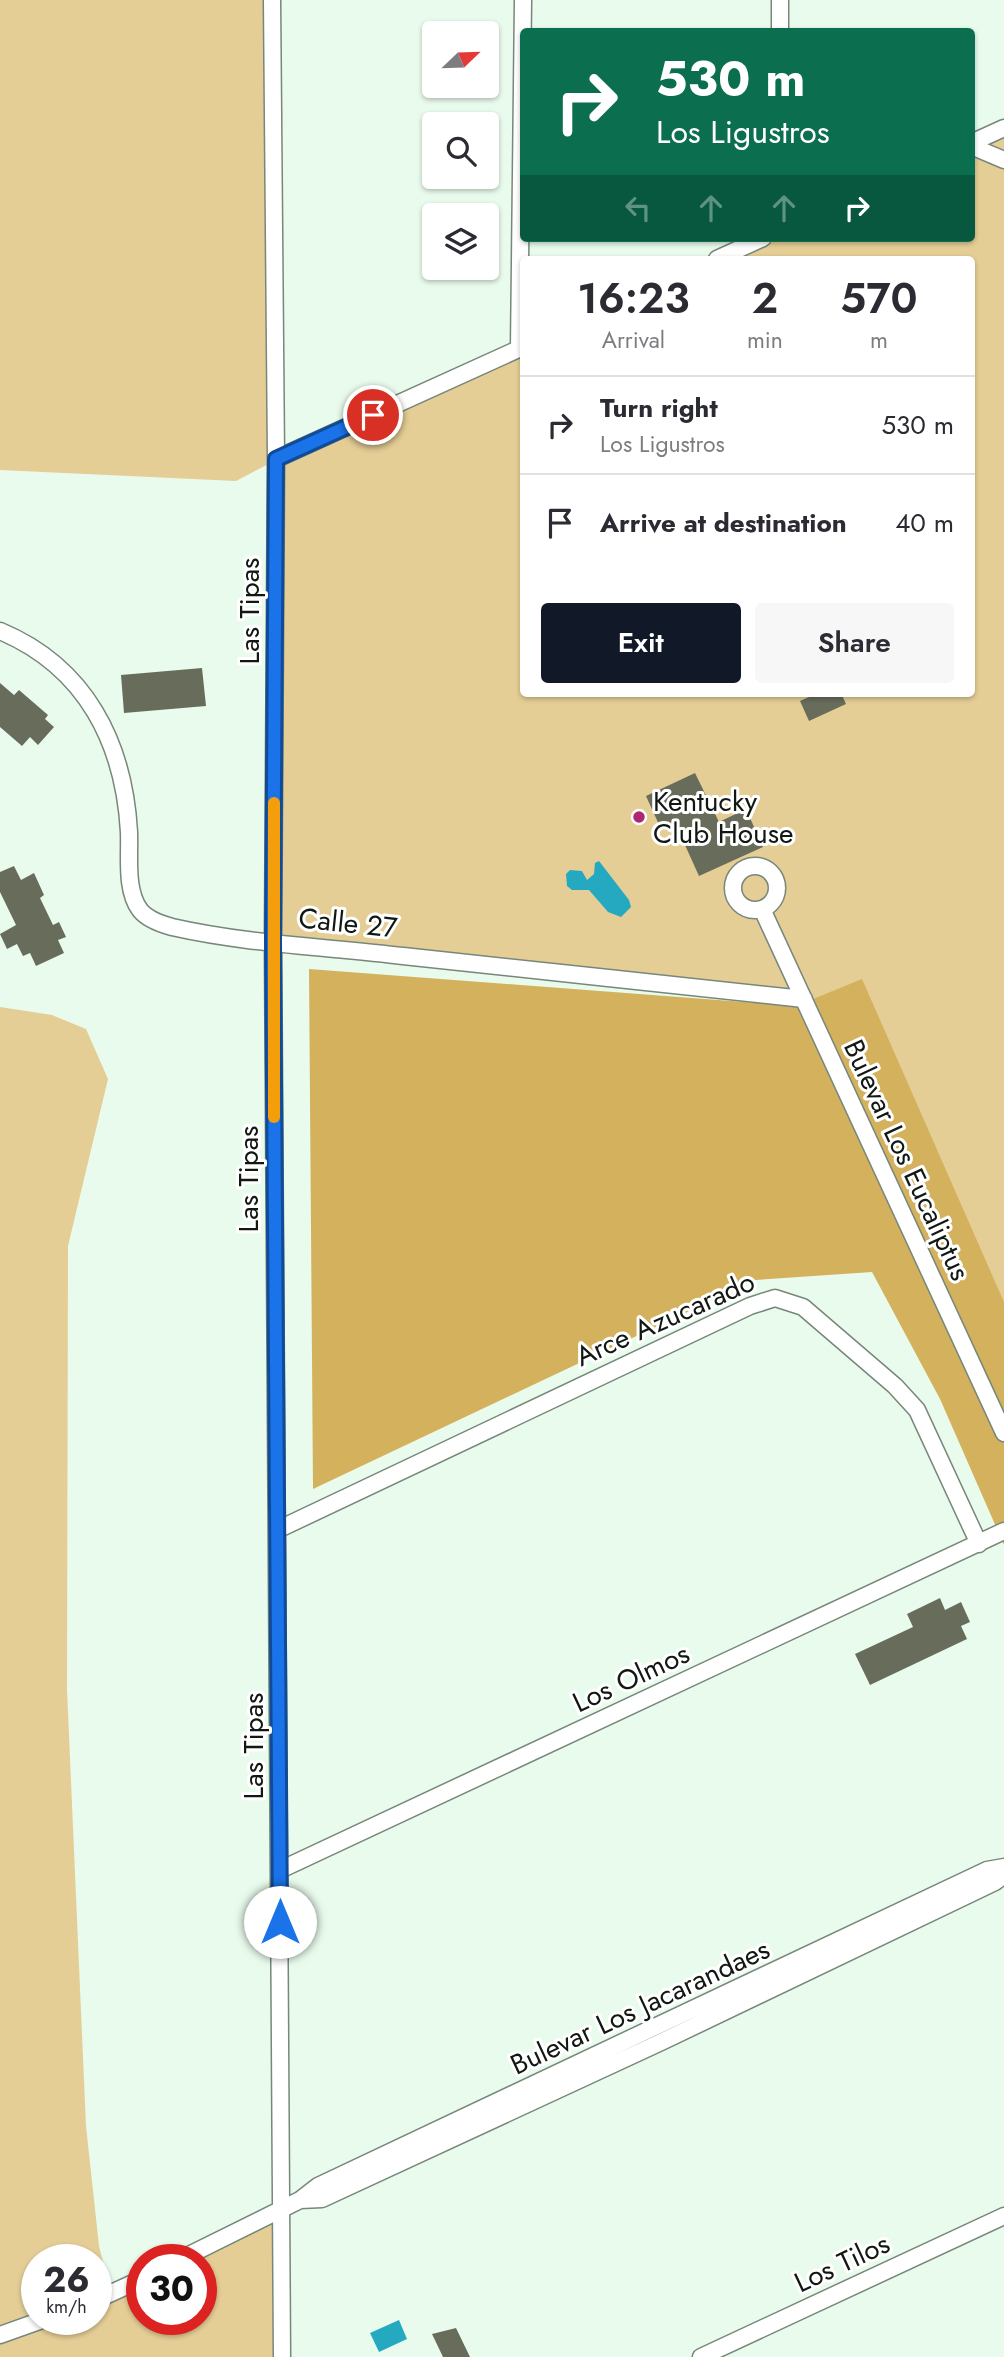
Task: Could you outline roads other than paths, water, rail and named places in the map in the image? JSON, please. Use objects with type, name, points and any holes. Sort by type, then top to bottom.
[{"type":"street","name":"Las Tipas","points":[[272,0],[276,459],[273,942],[282,2357]]},
{"type":"street","points":[[523,0],[523,28]]},
{"type":"street","points":[[780,0],[780,28]]},
{"type":"street","points":[[975,142],[1004,128]]},
{"type":"street","points":[[975,146],[1004,160]]},
{"type":"street","points":[[723,256],[754,242]]},
{"type":"street","points":[[276,459],[520,348]]},
{"type":"street","name":"Calle 27","points":[[0,631],[20,639],[55,662],[83,692],[107,732],[122,773],[132,893],[139,909],[148,918],[170,927],[273,942],[804,999]]},
{"type":"street","name":"Bulevar Los Eucaliptus","points":[[762,909],[999,1408],[1004,1433]]},
{"type":"street","name":"Arce Azucarado","points":[[277,1530],[738,1312],[775,1298],[803,1307],[895,1386],[917,1410],[979,1544]]},
{"type":"street","name":"Los Olmos","points":[[280,1870],[1004,1531]]},
{"type":"street","name":"Bulevar Los Jacarandaes","points":[[211,2244],[300,2200],[318,2186],[987,1870],[1004,1867]]},
{"type":"street","name":"Bulevar Los Jacarandaes","points":[[300,2200],[321,2199],[491,2121],[996,1882],[1004,1875]]},
{"type":"street","name":"Los Tilos","points":[[701,2357],[1004,2216]]},
{"type":"street","points":[[0,2335],[21,2328]]},
{"type":"water","points":[[599,861],[629,900],[631,907],[621,917],[608,912],[589,890],[572,890],[567,886],[566,874],[570,870],[582,871],[587,880],[594,874],[595,863]]},
{"type":"water","points":[[399,2320],[407,2339],[379,2352],[370,2333]]},
{"type":"place","name":"Kentucky Club House","points":[[639,817]]}]
